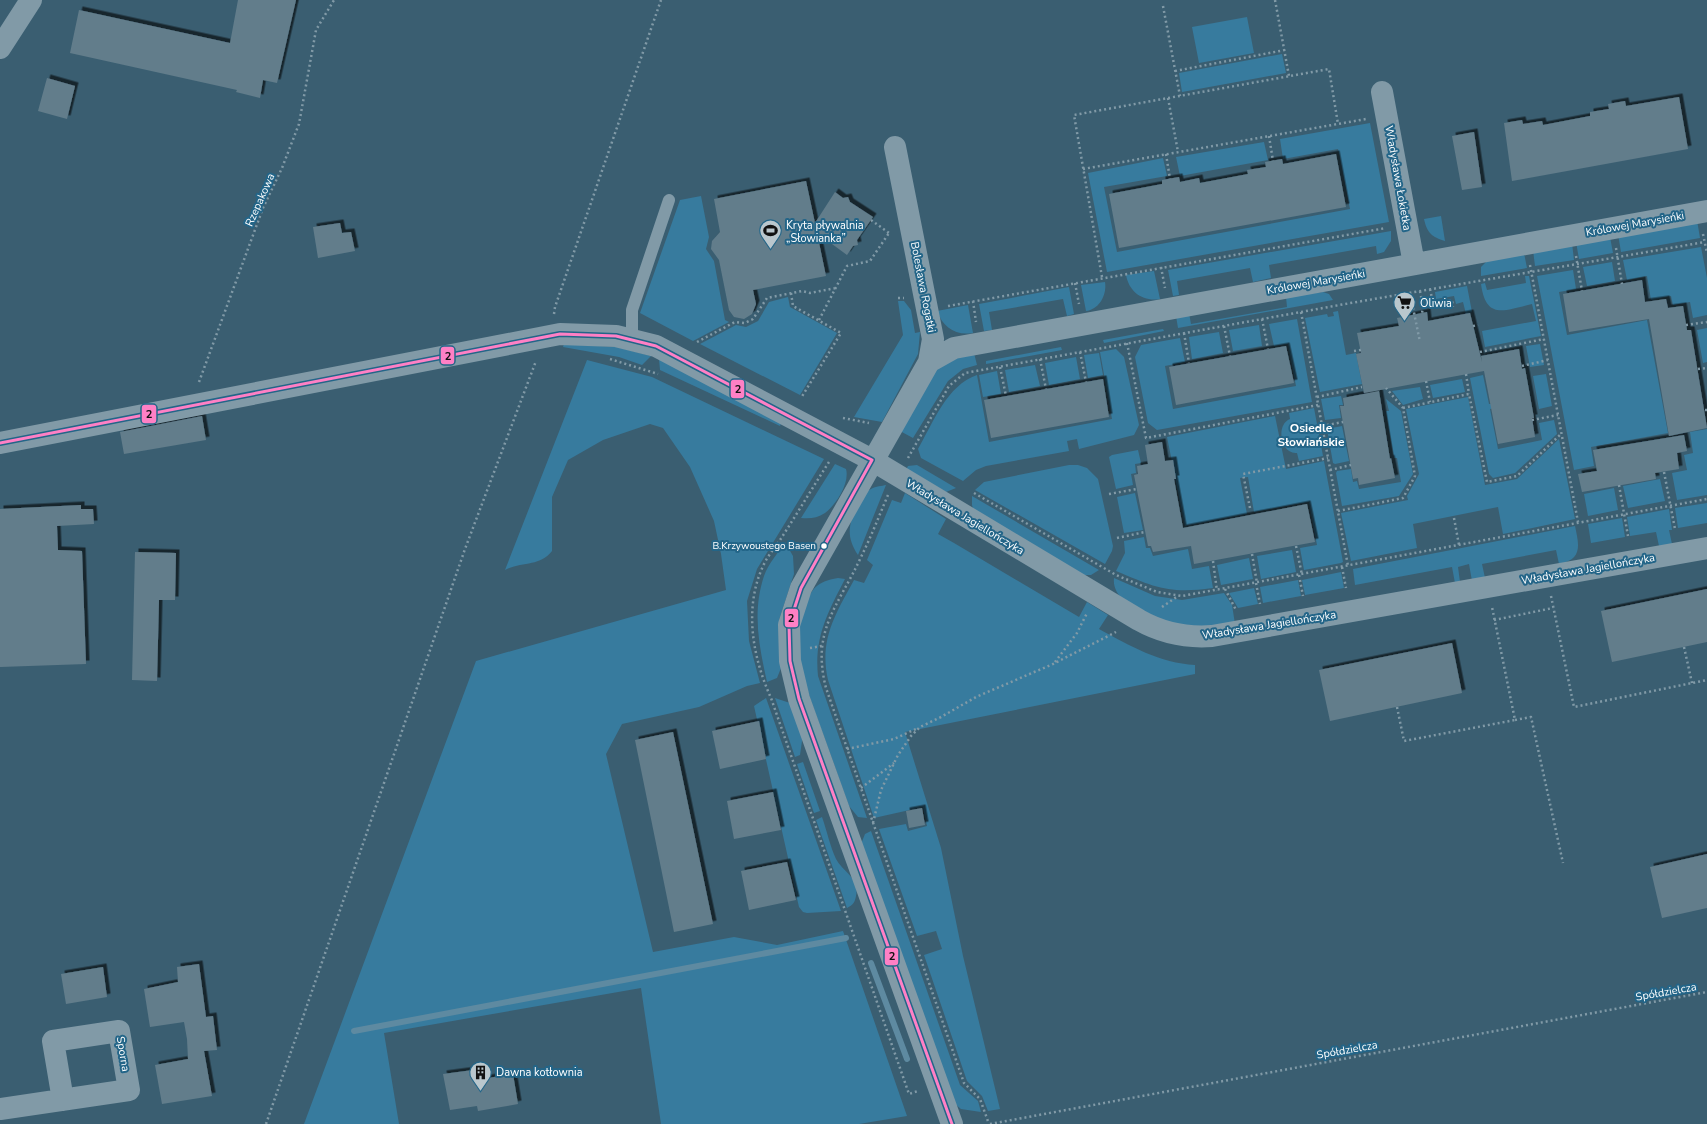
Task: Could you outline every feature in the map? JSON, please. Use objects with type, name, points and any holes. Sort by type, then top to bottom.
[{"type":"street","points":[[0,48],[31,0]]},
{"type":"street","name":"Władysława Łokietka","points":[[1382,92],[1414,264]]},
{"type":"street","name":"Bolesława Rogatki","points":[[895,147],[933,339],[929,362],[872,460],[801,588],[789,625],[790,662],[800,699],[952,1124]]},
{"type":"street","name":"Królowej Marysieńki","points":[[929,362],[954,348],[1707,211]]},
{"type":"street","name":"Władysława Jagiellończyka","points":[[0,443],[560,334],[616,336],[656,346],[872,460],[1139,620],[1154,628],[1177,635],[1194,638],[1212,636],[1707,548]]},
{"type":"street","points":[[0,1109],[63,1100]]},
{"type":"lane","points":[[632,339],[632,310],[669,200]]},
{"type":"path","name":"Rzepakowa","points":[[192,406],[195,392],[263,208],[282,168],[299,124],[316,30],[334,0]]},
{"type":"path","points":[[266,1124],[465,549],[545,337],[554,320],[555,307],[661,0]]},
{"type":"path","points":[[1275,0],[1289,76]]},
{"type":"path","points":[[1163,6],[1180,96]]},
{"type":"path","points":[[1175,71],[1284,50]]},
{"type":"path","points":[[1102,278],[1074,114],[1330,69],[1338,124]]},
{"type":"path","points":[[1168,98],[1178,152]]},
{"type":"path","points":[[1083,169],[1368,118]]},
{"type":"path","points":[[1269,136],[1273,161]]},
{"type":"path","points":[[1166,154],[1170,179]]},
{"type":"path","points":[[870,220],[884,230]]},
{"type":"path","points":[[944,306],[1386,228]]},
{"type":"path","points":[[819,320],[848,266],[870,261],[889,233]]},
{"type":"path","points":[[906,460],[950,386],[964,373],[1430,289],[1705,242],[1707,253]]},
{"type":"path","points":[[1617,257],[1622,284]]},
{"type":"path","points":[[1577,264],[1582,291]]},
{"type":"path","points":[[1531,272],[1578,522]]},
{"type":"path","points":[[693,344],[735,322],[744,323],[753,319],[767,298],[802,291],[810,293],[836,288]]},
{"type":"path","points":[[1430,289],[1433,303],[1452,300],[1453,307]]},
{"type":"path","points":[[1420,291],[1423,306],[1422,313]]},
{"type":"path","points":[[791,293],[793,306],[841,332],[801,399]]},
{"type":"path","points":[[1410,293],[1420,342]]},
{"type":"path","points":[[1398,295],[1404,316]]},
{"type":"path","points":[[973,301],[976,324]]},
{"type":"path","points":[[1301,312],[1348,566]]},
{"type":"path","points":[[1262,319],[1268,349]]},
{"type":"path","points":[[1686,325],[1707,322]]},
{"type":"path","points":[[1473,326],[1478,325]]},
{"type":"path","points":[[1224,326],[1230,356]]},
{"type":"path","points":[[1184,333],[1189,364]]},
{"type":"path","points":[[1480,352],[1544,339]]},
{"type":"path","points":[[1127,344],[1146,438],[1318,405]]},
{"type":"path","points":[[1354,351],[1360,350]]},
{"type":"path","points":[[1080,352],[1086,382]]},
{"type":"path","points":[[1040,359],[1046,389]]},
{"type":"path","points":[[1522,366],[1548,360]]},
{"type":"path","points":[[1000,367],[1006,396]]},
{"type":"path","points":[[1698,369],[1707,368]]},
{"type":"path","points":[[1466,374],[1487,482],[1517,476],[1562,433]]},
{"type":"path","points":[[1426,381],[1430,402]]},
{"type":"path","points":[[1317,397],[1362,387]]},
{"type":"path","points":[[1338,511],[1403,498],[1415,476],[1403,408],[1386,388]]},
{"type":"path","points":[[1403,408],[1469,394]]},
{"type":"path","points":[[1532,420],[1558,415]]},
{"type":"path","points":[[835,417],[872,424]]},
{"type":"path","points":[[1322,426],[1343,422]]},
{"type":"path","points":[[832,458],[765,562],[758,581],[753,602],[752,642],[763,682],[771,698],[909,1094]]},
{"type":"path","points":[[1250,508],[1243,474],[1328,458]]},
{"type":"path","points":[[1330,470],[1351,465]]},
{"type":"path","points":[[1664,472],[1675,529]]},
{"type":"path","points":[[1619,485],[1628,536]]},
{"type":"path","points":[[1109,494],[1137,488]]},
{"type":"path","points":[[889,493],[861,557],[829,619],[822,638],[822,671],[847,749],[964,1083],[980,1099],[989,1124]]},
{"type":"path","points":[[974,493],[1116,575],[1158,592],[1178,596],[1217,591],[1707,499]]},
{"type":"path","points":[[1454,518],[1459,545]]},
{"type":"path","points":[[1117,538],[1145,532]]},
{"type":"path","points":[[1296,546],[1303,596]]},
{"type":"path","points":[[1252,554],[1260,604]]},
{"type":"path","points":[[1213,561],[1217,591]]},
{"type":"path","points":[[1342,567],[1346,588]]},
{"type":"path","points":[[1547,576],[1574,707],[1707,680]]},
{"type":"path","points":[[1488,587],[1515,720]]},
{"type":"path","points":[[1054,664],[1077,633],[1096,595]]},
{"type":"path","points":[[847,749],[894,739],[920,727],[976,697],[1054,664],[1161,608],[1178,596]]},
{"type":"path","points":[[1494,620],[1553,608]]},
{"type":"path","points":[[1684,647],[1692,683]]},
{"type":"path","points":[[1397,707],[1404,741],[1531,717],[1562,863]]},
{"type":"path","points":[[873,824],[881,790],[894,763],[911,736],[920,727]]},
{"type":"path","points":[[861,788],[894,763]]},
{"type":"path","name":"Spółdzielcza","points":[[989,1124],[1707,992]]},
{"type":"shaded area","points":[[1247,17],[1254,53],[1199,63],[1192,27]]},
{"type":"shaded area","points":[[1282,54],[1286,73],[1182,92],[1179,73]]},
{"type":"shaded area","points":[[1370,123],[1389,222],[1107,272],[1088,173],[1163,158],[1167,176],[1104,187],[1117,252],[1350,209],[1338,149],[1283,159],[1280,139]]},
{"type":"shaded area","points":[[1264,142],[1268,160],[1180,176],[1176,157]]},
{"type":"shaded area","points":[[701,196],[709,237],[706,249],[714,261],[725,320],[729,322],[693,341],[640,313],[680,200]]},
{"type":"shaded area","points":[[1441,216],[1445,241],[1431,234],[1424,219]]},
{"type":"shaded area","points":[[1697,220],[1700,238],[1621,252],[1618,234]]},
{"type":"shaded area","points":[[1391,231],[1391,241],[1384,252],[1377,254],[1376,246],[1269,265],[1271,278],[1253,282],[1250,268],[1177,281],[1179,295],[1173,296],[1168,270]]},
{"type":"shaded area","points":[[1610,237],[1613,253],[1579,259],[1576,242]]},
{"type":"shaded area","points":[[1572,243],[1574,260],[1535,266],[1533,250]]},
{"type":"shaded area","points":[[1701,247],[1707,278],[1707,315],[1693,318],[1690,302],[1673,305],[1671,296],[1651,300],[1647,276],[1627,280],[1623,260]]},
{"type":"shaded area","points":[[1524,253],[1527,268],[1481,276],[1481,267],[1489,259]]},
{"type":"shaded area","points":[[1612,262],[1615,281],[1587,286],[1583,267]]},
{"type":"shaded area","points":[[1573,270],[1576,289],[1559,292],[1567,335],[1647,320],[1668,433],[1591,447],[1594,466],[1574,470],[1537,276]]},
{"type":"shaded area","points":[[1154,271],[1160,299],[1154,300],[1143,297],[1134,291],[1130,286],[1126,275]]},
{"type":"shaded area","points":[[1525,276],[1529,276],[1541,336],[1485,347],[1482,331],[1536,321],[1532,304],[1505,310],[1492,308],[1487,304],[1481,284],[1485,283],[1487,290],[1526,283]]},
{"type":"shaded area","points":[[1105,282],[1105,291],[1102,300],[1091,310],[1086,311],[1081,285]]},
{"type":"shaded area","points":[[1467,286],[1472,312],[1466,314],[1463,302],[1456,304],[1454,296],[1436,299],[1435,292]]},
{"type":"shaded area","points":[[1069,287],[1074,314],[1067,316],[1063,299],[989,312],[992,330],[984,331],[979,304]]},
{"type":"shaded area","points":[[1323,292],[1329,294],[1333,300],[1178,328],[1176,316],[1189,313],[1191,324],[1287,307],[1286,297]]},
{"type":"shaded area","points":[[788,297],[790,307],[837,333],[800,395],[700,344],[736,325],[746,327],[758,321],[769,302]]},
{"type":"shaded area","points":[[898,301],[904,301],[911,310],[915,333],[920,332],[918,354],[882,422],[854,417],[903,335]]},
{"type":"shaded area","points":[[968,305],[973,333],[967,334],[955,332],[950,329],[943,322],[937,311]]},
{"type":"shaded area","points":[[1338,311],[1346,355],[1356,353],[1362,384],[1320,392],[1305,318],[1327,314],[1328,317],[1334,316],[1333,312]]},
{"type":"shaded area","points":[[1297,319],[1312,402],[1157,430],[1148,423],[1135,357],[1141,345],[1180,338],[1185,362],[1165,366],[1173,409],[1296,386],[1288,344],[1274,346],[1269,324]]},
{"type":"shaded area","points":[[1259,325],[1262,346],[1233,351],[1229,330]]},
{"type":"shaded area","points":[[1707,328],[1707,362],[1703,363],[1697,330]]},
{"type":"shaded area","points":[[1163,329],[1164,331],[1104,343],[1103,340]]},
{"type":"shaded area","points":[[1219,332],[1223,353],[1192,359],[1189,337]]},
{"type":"shaded area","points":[[564,344],[617,347],[651,356],[642,365],[619,357],[563,347]]},
{"type":"shaded area","points":[[1540,344],[1544,365],[1530,367],[1526,346]]},
{"type":"shaded area","points":[[1061,347],[1062,350],[986,364],[986,361]]},
{"type":"shaded area","points":[[1116,349],[1124,357],[1139,425],[1134,435],[1079,449],[1077,439],[1067,441],[1069,451],[986,466],[976,470],[963,481],[921,458],[918,449],[942,406],[957,387],[966,380],[977,375],[989,442],[1112,419],[1100,352]]},
{"type":"shaded area","points":[[974,353],[977,365],[963,369],[948,381],[913,438],[900,431],[936,369],[947,361]]},
{"type":"shaded area","points":[[1099,353],[1103,375],[1088,378],[1084,355]]},
{"type":"shaded area","points":[[1076,357],[1080,379],[1049,385],[1045,363]]},
{"type":"shaded area","points":[[659,359],[782,421],[780,426],[660,370]]},
{"type":"shaded area","points":[[587,360],[652,377],[824,459],[757,569],[747,601],[749,641],[760,683],[747,686],[699,707],[622,724],[606,754],[653,952],[734,937],[777,945],[843,931],[907,1116],[859,1124],[661,1124],[641,988],[384,1033],[399,1124],[304,1124],[476,661],[726,590],[721,554],[714,521],[690,467],[663,428],[650,424],[603,440],[568,460],[552,497],[552,551],[547,556],[536,562],[518,565],[505,570]]},
{"type":"shaded area","points":[[1035,365],[1040,386],[1009,392],[1005,370]]},
{"type":"shaded area","points":[[997,371],[1001,394],[983,397],[979,375]]},
{"type":"shaded area","points":[[1546,374],[1552,406],[1539,409],[1533,376]]},
{"type":"shaded area","points":[[1483,375],[1489,404],[1493,404],[1494,408],[1490,409],[1498,449],[1542,440],[1539,423],[1554,420],[1557,434],[1515,473],[1493,478],[1489,474],[1470,378]]},
{"type":"shaded area","points":[[1462,379],[1465,392],[1433,398],[1430,385]]},
{"type":"shaded area","points":[[1420,387],[1423,399],[1403,405],[1392,391]]},
{"type":"shaded area","points":[[1341,396],[1343,405],[1339,405],[1341,418],[1325,420],[1321,399]]},
{"type":"shaded area","points":[[1468,397],[1485,485],[1517,479],[1559,439],[1575,519],[1503,534],[1498,507],[1413,524],[1417,548],[1351,561],[1341,513],[1408,500],[1407,496],[1419,474],[1406,409]]},
{"type":"shaded area","points":[[1386,399],[1401,411],[1413,474],[1399,496],[1342,506],[1336,473],[1337,471],[1351,469],[1353,482],[1357,481],[1359,489],[1401,482],[1397,458],[1394,458],[1386,411],[1389,411]]},
{"type":"shaded area","points":[[1314,408],[1323,456],[1299,461],[1297,453],[1291,452],[1284,445],[1281,433],[1285,422],[1290,419],[1289,413]]},
{"type":"shaded area","points":[[1275,416],[1286,469],[1324,461],[1343,562],[1341,563],[1304,570],[1300,548],[1317,545],[1309,502],[1254,512],[1248,477],[1240,478],[1247,514],[1185,526],[1167,437]]},
{"type":"shaded area","points":[[1342,426],[1349,461],[1335,464],[1333,463],[1327,429]]},
{"type":"shaded area","points":[[1707,429],[1707,495],[1677,500],[1672,473],[1687,470],[1684,455],[1693,453],[1690,432]]},
{"type":"shaded area","points":[[1138,450],[1141,463],[1135,464],[1136,473],[1131,474],[1133,485],[1116,489],[1109,457],[1112,455]]},
{"type":"shaded area","points":[[835,464],[846,469],[847,475],[844,487],[838,499],[822,515],[813,518],[801,518]]},
{"type":"shaded area","points":[[917,465],[956,488],[946,492],[906,470],[908,466]]},
{"type":"shaded area","points":[[1069,465],[1078,465],[1087,468],[1098,479],[1113,546],[1105,564],[975,490],[984,482]]},
{"type":"shaded area","points":[[1660,479],[1665,501],[1628,508],[1623,486]]},
{"type":"shaded area","points":[[886,485],[858,555],[850,536],[850,524],[852,518],[866,492],[875,487]]},
{"type":"shaded area","points":[[1614,488],[1618,510],[1588,516],[1584,494]]},
{"type":"shaded area","points":[[905,493],[946,519],[938,534],[1079,617],[1087,602],[1108,615],[1099,629],[1122,642],[1157,657],[1182,664],[1195,665],[1195,674],[905,732],[941,848],[963,956],[1000,1109],[988,1111],[982,1096],[967,1081],[924,955],[942,949],[936,931],[917,936],[879,829],[906,824],[908,831],[927,826],[923,807],[874,818],[828,680],[826,666],[827,640],[835,616],[854,580],[864,583],[873,565],[867,560],[892,500],[901,503]]},
{"type":"shaded area","points":[[1135,493],[1143,530],[1124,533],[1117,497]]},
{"type":"shaded area","points":[[972,496],[1099,570],[1091,575],[1083,575],[974,512]]},
{"type":"shaded area","points":[[1707,503],[1707,523],[1678,528],[1675,508]]},
{"type":"shaded area","points":[[1669,509],[1672,530],[1669,530],[1672,544],[1659,546],[1656,532],[1630,536],[1627,517]]},
{"type":"shaded area","points":[[1622,518],[1625,537],[1591,543],[1588,524]]},
{"type":"shaded area","points":[[1575,526],[1578,539],[1578,550],[1576,555],[1567,562],[1559,564],[1556,550],[1482,564],[1485,578],[1472,581],[1469,564],[1458,567],[1460,582],[1455,583],[1452,567],[1355,585],[1353,569]]},
{"type":"shaded area","points":[[1144,537],[1146,548],[1150,548],[1153,556],[1188,549],[1192,569],[1209,566],[1213,588],[1198,590],[1174,590],[1142,582],[1116,571],[1125,553],[1124,541]]},
{"type":"shaded area","points":[[785,542],[793,556],[794,574],[779,620],[781,668],[777,678],[767,682],[759,642],[758,603],[764,576]]},
{"type":"shaded area","points":[[1292,550],[1296,572],[1261,579],[1257,556]]},
{"type":"shaded area","points":[[1249,558],[1253,579],[1221,585],[1217,565]]},
{"type":"shaded area","points":[[1341,572],[1344,588],[1305,595],[1302,580]]},
{"type":"shaded area","points":[[838,578],[845,579],[828,614],[820,637],[817,662],[818,676],[867,818],[858,817],[849,806],[807,688],[800,656],[800,624],[804,608],[810,595],[812,591],[820,584]]},
{"type":"shaded area","points":[[1114,578],[1155,596],[1182,600],[1224,593],[1232,605],[1235,624],[1208,629],[1197,628],[1150,616],[1135,609],[1123,600],[1116,590]]},
{"type":"shaded area","points":[[1298,580],[1301,596],[1263,603],[1260,587]]},
{"type":"shaded area","points":[[1254,588],[1258,604],[1238,608],[1229,593]]},
{"type":"shaded area","points":[[766,698],[841,911],[807,913],[803,912],[799,907],[754,706]]},
{"type":"shaded area","points":[[775,698],[790,703],[803,734],[800,755],[795,757]]},
{"type":"shaded area","points":[[803,762],[820,811],[814,813],[797,764]]},
{"type":"shaded area","points":[[822,817],[836,859],[856,884],[857,890],[855,900],[847,908],[816,820]]},
{"type":"shaded area","points":[[871,831],[960,1085],[978,1101],[981,1112],[961,1109],[955,1104],[861,844],[865,834]]},
{"type":"building","points":[[238,0],[296,0],[277,83],[263,80],[260,98],[236,92],[237,90],[70,53],[79,10],[230,43]]},
{"type":"building","points":[[47,78],[75,86],[67,119],[38,111]]},
{"type":"building","points":[[1679,97],[1688,149],[1512,181],[1504,123],[1522,120],[1523,124],[1542,121],[1543,125],[1590,116],[1590,112],[1609,109],[1608,104],[1625,101],[1626,106]]},
{"type":"building","points":[[1474,132],[1482,187],[1462,190],[1452,136]]},
{"type":"building","points":[[1336,154],[1346,207],[1119,248],[1109,194],[1162,184],[1162,180],[1179,177],[1180,182],[1199,178],[1200,183],[1248,174],[1247,170],[1266,167],[1265,162],[1282,159],[1283,164]]},
{"type":"building","name":"Kryta pływalnia „Słowianka”","points":[[806,181],[815,223],[835,192],[843,198],[848,197],[850,202],[873,217],[857,240],[858,245],[853,246],[847,255],[817,233],[826,276],[753,290],[756,304],[752,314],[744,319],[734,317],[729,310],[719,260],[711,249],[712,241],[720,232],[714,199]]},
{"type":"building","points":[[340,223],[342,233],[351,232],[355,251],[318,258],[313,227]]},
{"type":"building","points":[[1642,280],[1645,302],[1666,299],[1668,308],[1683,306],[1687,330],[1691,330],[1707,428],[1669,436],[1649,319],[1569,332],[1563,294]]},
{"type":"building","points":[[1427,312],[1428,321],[1470,313],[1482,362],[1481,356],[1519,349],[1522,369],[1525,368],[1534,418],[1532,418],[1535,437],[1498,444],[1484,371],[1364,393],[1356,354],[1361,353],[1357,333],[1399,326],[1397,318]]},
{"type":"building","points":[[1286,346],[1294,383],[1176,405],[1169,367]]},
{"type":"building","points":[[1103,379],[1109,417],[991,438],[984,400]]},
{"type":"building","points":[[1379,391],[1390,459],[1391,458],[1395,478],[1359,485],[1358,478],[1353,479],[1340,406],[1344,406],[1343,398]]},
{"type":"building","points":[[202,416],[206,440],[124,454],[120,432]]},
{"type":"building","points":[[1684,435],[1687,451],[1677,453],[1679,469],[1655,473],[1656,479],[1582,492],[1578,474],[1597,471],[1593,450]]},
{"type":"building","points":[[1162,442],[1165,461],[1173,460],[1176,479],[1174,479],[1183,528],[1307,504],[1315,542],[1194,564],[1191,546],[1153,552],[1151,546],[1148,546],[1134,475],[1138,474],[1137,466],[1148,464],[1145,445]]},
{"type":"building","points":[[81,505],[81,509],[93,509],[94,524],[57,526],[58,550],[82,551],[86,664],[0,667],[0,509]]},
{"type":"building","points":[[135,552],[176,553],[175,600],[159,600],[157,681],[132,680]]},
{"type":"building","points":[[1707,589],[1707,642],[1612,662],[1601,611]]},
{"type":"building","points":[[1452,643],[1462,693],[1330,721],[1319,670]]},
{"type":"building","points":[[759,721],[766,759],[720,769],[712,731]]},
{"type":"building","points":[[673,732],[713,924],[674,932],[635,740]]},
{"type":"building","points":[[773,792],[781,830],[734,839],[727,801]]},
{"type":"building","points":[[922,808],[925,825],[909,828],[906,811]]},
{"type":"building","points":[[1707,854],[1707,908],[1662,918],[1650,867]]},
{"type":"building","points":[[787,862],[796,900],[749,910],[741,871]]},
{"type":"building","points":[[199,964],[206,1017],[213,1016],[217,1050],[204,1051],[212,1096],[162,1104],[155,1065],[188,1059],[187,1039],[184,1022],[150,1027],[144,989],[178,982],[177,967]]},
{"type":"building","points":[[103,967],[107,997],[66,1004],[61,974]]},
{"type":"building","name":"Dawna kotłownia","points":[[473,1070],[475,1080],[513,1074],[518,1104],[478,1111],[477,1106],[450,1110],[443,1074]]},
{"type":"waterway","points":[[354,1031],[846,938]]},
{"type":"waterway","points":[[871,963],[907,1059]]},
{"type":"transit line","name":"2","points":[[0,443],[560,334],[616,336],[656,346],[872,460]]},
{"type":"transit line","name":"2","points":[[872,460],[801,588],[789,625],[790,661],[799,699],[952,1124]]},
{"type":"place","name":"Kryta pływalnia „Słowianka”","points":[[771,250]]},
{"type":"place","name":"Oliwia","points":[[1404,322]]},
{"type":"place","name":"B.Krzywoustego Basen","points":[[824,546]]},
{"type":"place","name":"Dawna kotłownia","points":[[481,1092]]},
{"type":"district","name":"Osiedle Słowiańskie","points":[[1311,435]]}]
